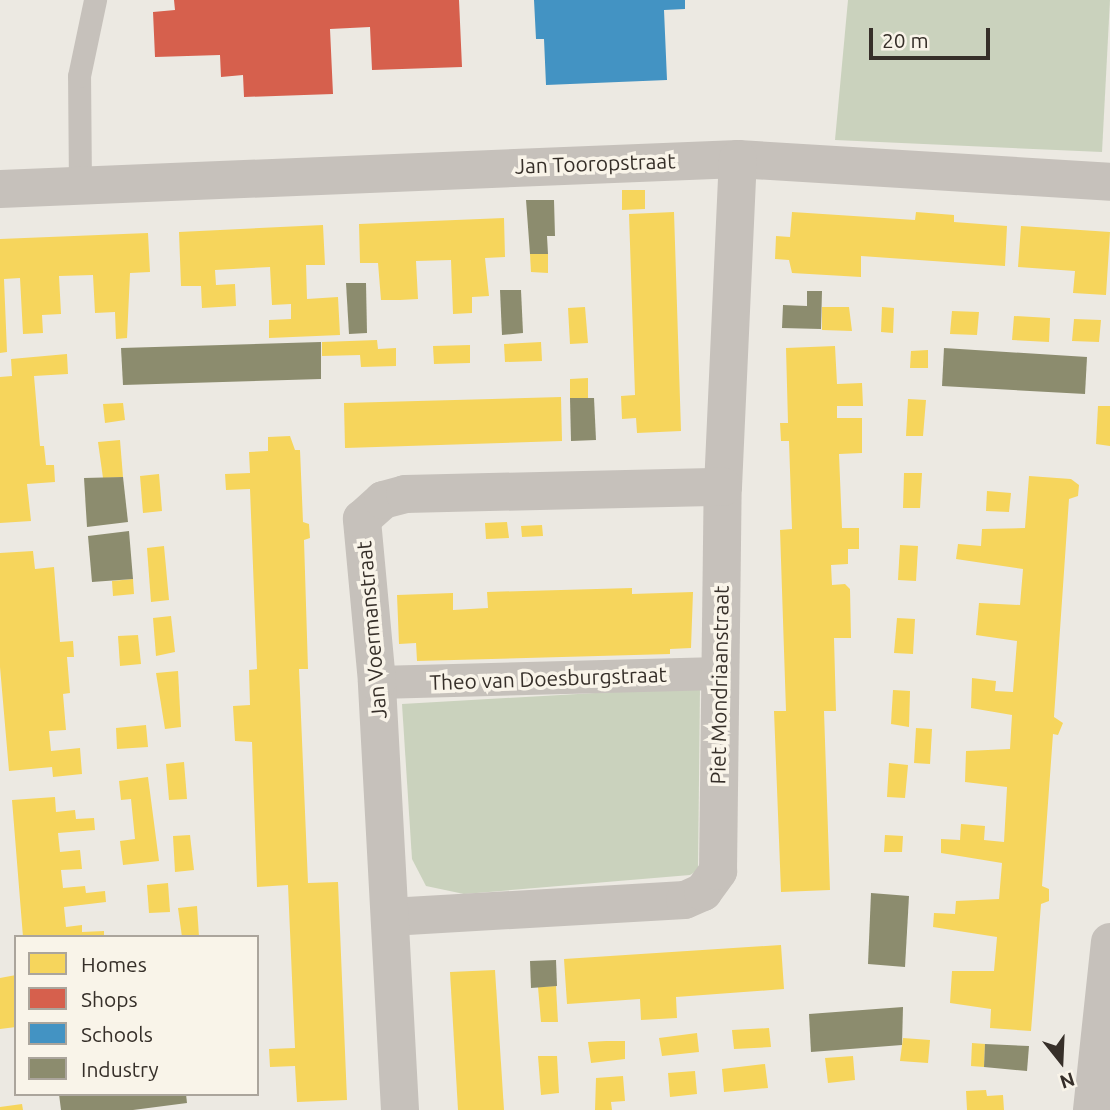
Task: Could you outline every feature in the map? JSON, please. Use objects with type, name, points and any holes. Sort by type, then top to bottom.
[{"type":"street","name":"Jan Tooropstraat","points":[[0,189],[738,159],[1110,182]]},
{"type":"street","name":"Piet Mondriaanstraat","points":[[390,917],[685,900],[703,892],[718,871],[723,487],[738,159]]},
{"type":"street","name":"Jan Voermanstraat","points":[[400,1110],[377,682],[362,519],[383,500],[405,494],[723,487]]},
{"type":"street","name":"Theo van Doesburgstraat","points":[[377,682],[719,673]]},
{"type":"street","points":[[1092,1110],[1110,942]]},
{"type":"lane","points":[[80,187],[79,76],[95,0]]},
{"type":"green space","points":[[848,0],[1110,0],[1102,152],[835,140]]},
{"type":"green space","points":[[700,687],[698,870],[690,875],[464,894],[426,886],[412,859],[402,704]]},
{"type":"building: Homes","points":[[622,190],[645,190],[645,209],[622,210]]},
{"type":"building: Homes","points":[[674,212],[681,431],[637,433],[636,418],[622,419],[621,396],[635,395],[629,214]]},
{"type":"building: Homes","points":[[792,212],[915,220],[916,212],[954,215],[954,222],[1007,226],[1005,266],[861,256],[861,277],[792,273],[789,260],[775,259],[776,236],[790,237]]},
{"type":"building: Homes","points":[[504,218],[505,257],[485,258],[489,296],[472,297],[472,313],[453,314],[451,260],[416,261],[418,299],[400,300],[381,300],[378,263],[360,263],[359,224]]},
{"type":"building: Homes","points":[[323,225],[325,265],[306,265],[307,299],[338,297],[340,335],[269,338],[269,320],[291,319],[291,304],[272,305],[270,267],[215,270],[216,285],[235,284],[236,306],[202,308],[201,286],[181,286],[179,232]]},
{"type":"building: Homes","points":[[1021,226],[1110,232],[1106,295],[1073,293],[1075,271],[1018,267]]},
{"type":"building: Homes","points":[[148,233],[150,272],[130,273],[127,338],[116,339],[115,312],[95,313],[93,275],[59,276],[61,314],[42,315],[43,333],[23,334],[20,278],[4,279],[7,352],[0,353],[0,239]]},
{"type":"building: Homes","points":[[530,254],[548,254],[548,273],[531,272]]},
{"type":"building: Homes","points":[[585,307],[588,343],[570,344],[568,308]]},
{"type":"building: Homes","points":[[822,307],[849,307],[852,331],[822,330]]},
{"type":"building: Homes","points":[[882,307],[894,308],[893,333],[881,332]]},
{"type":"building: Homes","points":[[952,311],[979,312],[977,335],[950,334]]},
{"type":"building: Homes","points":[[1014,316],[1050,318],[1049,342],[1012,340]]},
{"type":"building: Homes","points":[[1074,319],[1101,320],[1099,342],[1072,341]]},
{"type":"building: Homes","points":[[377,340],[378,349],[396,348],[396,366],[361,367],[360,355],[322,356],[322,342]]},
{"type":"building: Homes","points":[[541,342],[542,361],[505,362],[504,344]]},
{"type":"building: Homes","points":[[470,345],[470,363],[434,364],[433,346]]},
{"type":"building: Homes","points":[[835,346],[837,384],[862,383],[863,406],[837,406],[837,418],[862,418],[862,453],[839,454],[842,528],[859,528],[859,549],[848,549],[848,564],[831,565],[832,585],[845,584],[850,589],[851,638],[834,638],[836,711],[824,711],[830,890],[781,892],[774,711],[786,711],[780,530],[792,529],[789,441],[781,441],[780,423],[788,423],[786,348]]},
{"type":"building: Homes","points":[[928,350],[928,368],[910,368],[911,351]]},
{"type":"building: Homes","points":[[67,354],[68,374],[34,376],[40,446],[44,446],[46,465],[54,465],[55,482],[27,484],[31,521],[0,523],[0,377],[12,376],[11,359]]},
{"type":"building: Homes","points":[[588,378],[588,398],[570,398],[570,379]]},
{"type":"building: Homes","points":[[561,397],[562,441],[345,448],[344,403]]},
{"type":"building: Homes","points":[[908,399],[926,400],[923,436],[906,436]]},
{"type":"building: Homes","points":[[123,403],[125,420],[105,423],[103,404]]},
{"type":"building: Homes","points":[[1098,406],[1110,406],[1110,446],[1096,444]]},
{"type":"building: Homes","points":[[290,436],[295,450],[300,450],[303,522],[309,524],[310,538],[304,540],[308,669],[299,669],[308,883],[338,882],[347,1100],[297,1102],[295,1066],[270,1067],[269,1049],[295,1048],[288,885],[257,887],[252,742],[235,741],[233,706],[250,705],[249,670],[257,669],[250,489],[226,490],[225,474],[250,473],[249,452],[268,451],[268,437]]},
{"type":"building: Homes","points":[[120,440],[123,477],[103,478],[98,442]]},
{"type":"building: Homes","points":[[904,473],[922,473],[920,508],[903,508]]},
{"type":"building: Homes","points":[[159,474],[162,511],[143,513],[140,476]]},
{"type":"building: Homes","points":[[1029,476],[1071,479],[1079,485],[1078,496],[1069,499],[1054,717],[1063,723],[1058,735],[1053,734],[1042,886],[1049,889],[1049,901],[1041,904],[1031,1031],[990,1028],[991,1009],[950,1003],[952,971],[994,971],[997,937],[933,927],[934,913],[955,914],[956,901],[999,899],[1002,863],[941,853],[941,839],[960,840],[961,824],[985,826],[984,840],[1004,842],[1007,787],[965,782],[966,751],[1010,749],[1012,715],[971,708],[972,678],[996,681],[995,691],[1013,692],[1017,641],[976,635],[979,603],[1020,605],[1023,569],[956,559],[958,544],[981,546],[982,529],[1025,528]]},
{"type":"building: Homes","points":[[987,491],[1011,493],[1009,512],[986,511]]},
{"type":"building: Homes","points":[[507,522],[509,538],[486,539],[485,523]]},
{"type":"building: Homes","points":[[542,525],[543,536],[522,537],[521,526]]},
{"type":"building: Homes","points":[[900,545],[918,546],[916,581],[898,580]]},
{"type":"building: Homes","points":[[164,546],[169,600],[151,602],[147,548]]},
{"type":"building: Homes","points":[[33,551],[35,569],[54,567],[60,642],[73,641],[74,657],[67,657],[70,693],[63,694],[66,730],[49,731],[51,751],[80,748],[82,774],[53,777],[52,767],[9,771],[0,667],[0,553]]},
{"type":"building: Homes","points":[[133,579],[134,594],[113,596],[112,581]]},
{"type":"building: Homes","points":[[632,588],[632,594],[693,592],[691,648],[670,649],[670,654],[417,661],[416,643],[399,644],[397,595],[453,593],[453,610],[488,608],[487,592]]},
{"type":"building: Homes","points":[[171,616],[175,652],[156,656],[153,618]]},
{"type":"building: Homes","points":[[897,618],[915,619],[913,654],[894,653]]},
{"type":"building: Homes","points":[[138,635],[141,664],[120,666],[118,636]]},
{"type":"building: Homes","points":[[178,671],[181,727],[165,729],[156,673]]},
{"type":"building: Homes","points":[[893,690],[910,691],[909,727],[891,724]]},
{"type":"building: Homes","points":[[146,725],[148,747],[117,749],[116,728]]},
{"type":"building: Homes","points":[[916,728],[932,729],[930,764],[914,763]]},
{"type":"building: Homes","points":[[184,762],[187,799],[169,800],[166,764]]},
{"type":"building: Homes","points":[[889,763],[908,765],[905,798],[887,797]]},
{"type":"building: Homes","points":[[148,777],[159,861],[123,865],[120,841],[135,839],[131,799],[121,800],[119,781]]},
{"type":"building: Homes","points":[[55,797],[56,812],[75,810],[76,819],[94,818],[95,830],[58,833],[60,852],[80,850],[82,869],[61,870],[63,888],[85,886],[86,893],[105,891],[106,902],[64,907],[66,927],[82,925],[82,932],[104,931],[104,935],[23,935],[12,800]]},
{"type":"building: Homes","points":[[190,835],[194,870],[175,872],[173,836]]},
{"type":"building: Homes","points":[[885,835],[903,836],[902,852],[884,852]]},
{"type":"building: Homes","points":[[168,883],[170,912],[149,913],[147,885]]},
{"type":"building: Homes","points":[[197,906],[199,935],[182,935],[178,908]]},
{"type":"building: Homes","points":[[781,945],[784,989],[676,997],[677,1018],[641,1020],[640,999],[567,1004],[564,959]]},
{"type":"building: Homes","points":[[495,970],[504,1110],[458,1110],[450,972]]},
{"type":"building: Homes","points":[[14,975],[14,1027],[0,1029],[0,978]]},
{"type":"building: Homes","points":[[556,986],[558,1022],[541,1022],[538,987]]},
{"type":"building: Homes","points":[[769,1028],[771,1047],[734,1049],[732,1030]]},
{"type":"building: Homes","points":[[697,1033],[699,1052],[662,1056],[659,1038]]},
{"type":"building: Homes","points":[[903,1038],[930,1040],[928,1063],[900,1061]]},
{"type":"building: Homes","points":[[625,1041],[625,1059],[591,1063],[588,1042]]},
{"type":"building: Homes","points":[[972,1043],[985,1044],[984,1067],[971,1066]]},
{"type":"building: Homes","points":[[538,1056],[557,1056],[559,1093],[541,1095]]},
{"type":"building: Homes","points":[[853,1056],[855,1080],[828,1083],[825,1058]]},
{"type":"building: Homes","points":[[765,1064],[768,1088],[724,1092],[722,1069]]},
{"type":"building: Homes","points":[[695,1071],[697,1094],[670,1097],[668,1073]]},
{"type":"building: Homes","points":[[623,1076],[625,1101],[611,1102],[612,1110],[595,1110],[596,1078]]},
{"type":"building: Homes","points":[[986,1090],[987,1096],[1003,1095],[1004,1110],[967,1110],[966,1091]]},
{"type":"building: Homes","points":[[22,1104],[23,1110],[0,1110],[0,1107]]},
{"type":"building: Shops","points":[[174,0],[459,0],[462,67],[372,70],[370,27],[330,29],[333,94],[244,97],[243,75],[221,77],[220,55],[155,57],[153,12],[175,10]]},
{"type":"building: Schools","points":[[534,0],[685,0],[685,9],[664,10],[667,80],[546,85],[544,39],[536,39]]},
{"type":"building: Industry","points":[[526,200],[554,200],[555,236],[547,236],[548,254],[530,254]]},
{"type":"building: Industry","points":[[346,283],[366,283],[367,333],[349,334]]},
{"type":"building: Industry","points":[[500,290],[521,290],[523,333],[502,335]]},
{"type":"building: Industry","points":[[807,291],[822,291],[821,329],[782,328],[783,305],[807,306]]},
{"type":"building: Industry","points":[[321,342],[321,379],[123,385],[121,348]]},
{"type":"building: Industry","points":[[944,348],[1087,357],[1085,394],[942,386]]},
{"type":"building: Industry","points":[[570,398],[594,398],[596,440],[571,441]]},
{"type":"building: Industry","points":[[123,477],[128,522],[87,527],[84,478]]},
{"type":"building: Industry","points":[[129,531],[133,579],[92,582],[88,536]]},
{"type":"building: Industry","points":[[871,893],[909,896],[905,967],[868,964]]},
{"type":"building: Industry","points":[[556,960],[557,986],[531,988],[530,961]]},
{"type":"building: Industry","points":[[903,1007],[902,1045],[811,1052],[809,1014]]},
{"type":"building: Industry","points":[[985,1044],[1029,1046],[1027,1071],[984,1067]]},
{"type":"building: Industry","points":[[59,1096],[186,1096],[187,1103],[133,1110],[61,1110]]}]
